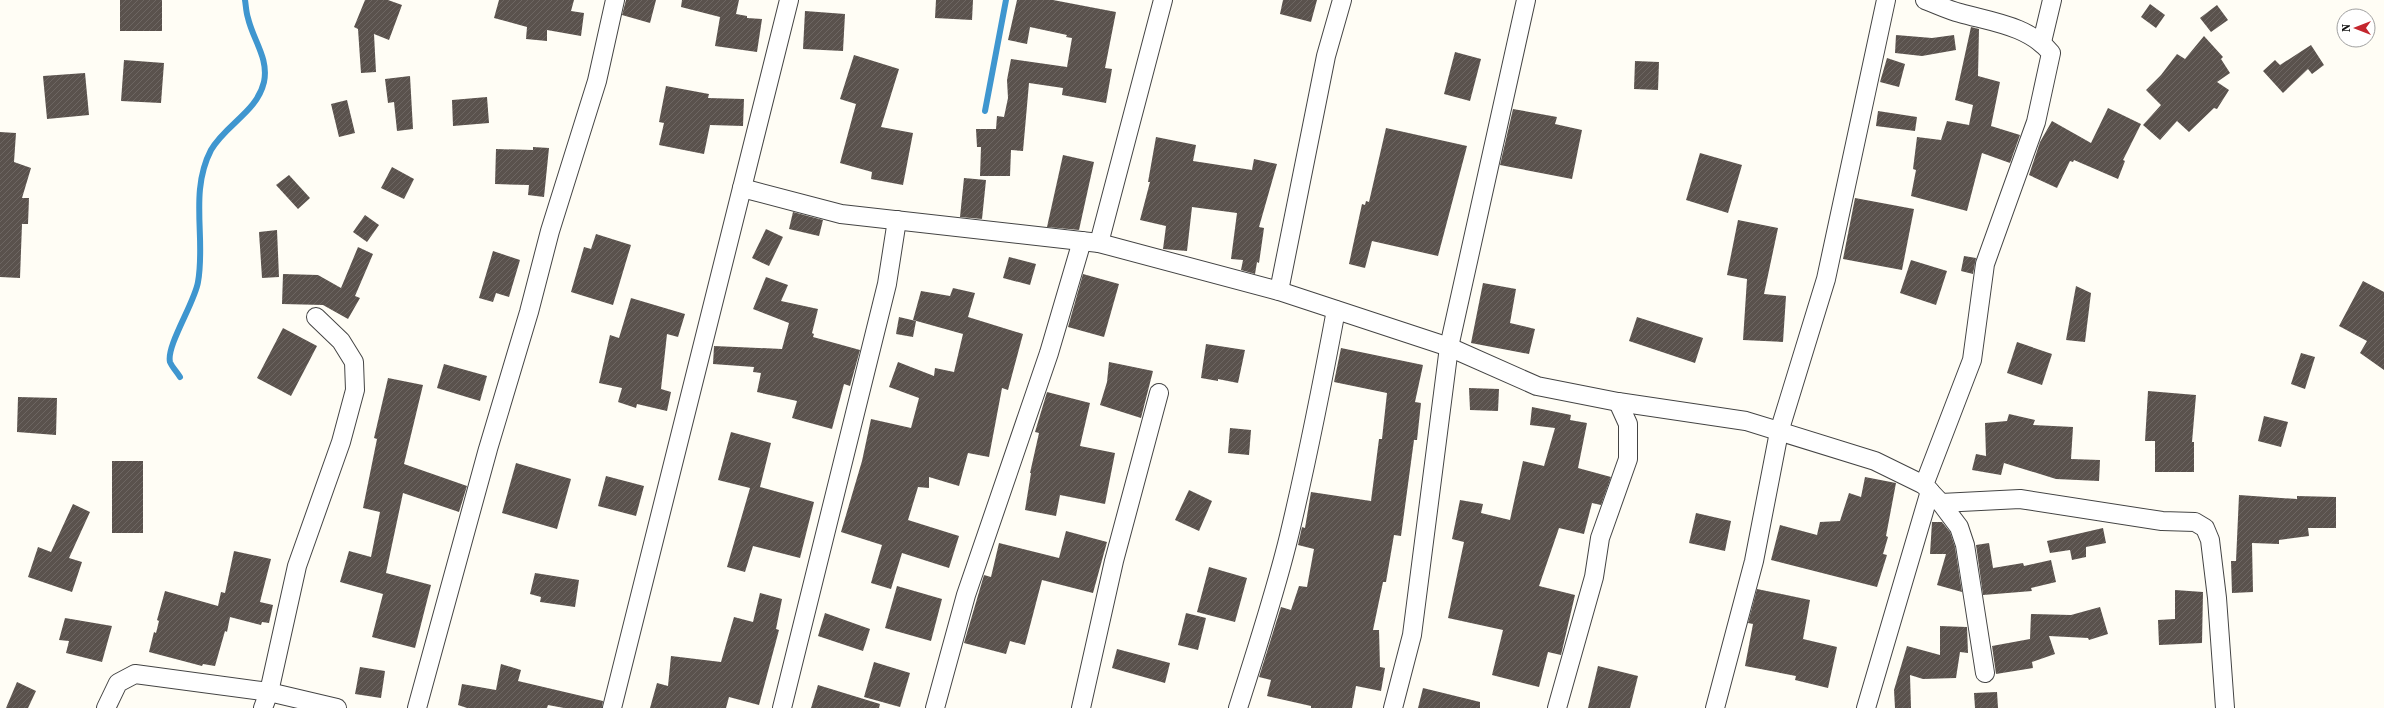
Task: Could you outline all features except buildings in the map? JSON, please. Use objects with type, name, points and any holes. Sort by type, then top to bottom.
[{"type":"street","points":[[417,708],[550,230],[597,81],[614,0]]},
{"type":"street","points":[[612,708],[790,0]]},
{"type":"street","points":[[935,708],[966,595],[1049,353],[1091,242],[1163,0]]},
{"type":"street","points":[[1279,291],[1326,56],[1342,0]]},
{"type":"street","points":[[1393,708],[1412,635],[1449,347],[1526,0]]},
{"type":"street","points":[[1715,708],[1754,562],[1778,432],[1826,279],[1886,0]]},
{"type":"street","points":[[1866,708],[1972,360],[1985,264],[2036,122],[2051,53],[2042,42],[2012,27],[1958,13],[1925,0]]},
{"type":"street","points":[[2042,42],[2052,0]]},
{"type":"street","points":[[742,188],[841,214],[1091,242],[1279,291],[1449,347],[1537,386],[1618,402],[1746,420],[1778,432],[1875,461],[1932,493],[1959,528],[1965,545],[1985,673]]},
{"type":"street","points":[[782,708],[887,284],[897,220]]},
{"type":"street","points":[[1238,708],[1270,605],[1289,536],[1311,441],[1336,310]]},
{"type":"street","points":[[266,700],[297,566],[341,442],[355,390],[354,362],[341,341],[316,317]]},
{"type":"street","points":[[1081,708],[1114,561],[1159,393]]},
{"type":"street","points":[[1557,708],[1594,576],[1600,538],[1628,459],[1628,424],[1618,402]]},
{"type":"street","points":[[1932,493],[2020,499],[2140,518],[2195,522],[2205,528],[2210,540],[2217,598],[2225,708]]},
{"type":"street","points":[[106,708],[118,683],[135,674],[266,700],[337,708]]},
{"type":"waterway","points":[[180,377],[170,362],[170,355],[176,335],[192,301],[198,282],[200,266],[199,199],[204,166],[217,141],[255,102],[264,82],[264,65],[260,49],[250,26],[245,0]]},
{"type":"waterway","points":[[985,111],[1006,0]]}]
